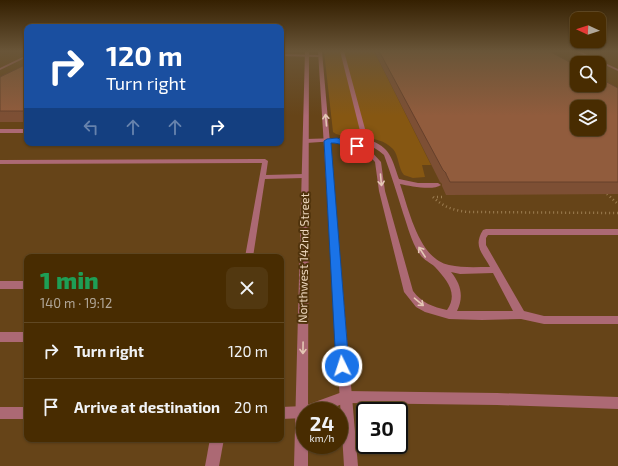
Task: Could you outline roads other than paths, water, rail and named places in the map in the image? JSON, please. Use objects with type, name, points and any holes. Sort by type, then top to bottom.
[{"type":"street","name":"Northwest 142nd Street","points":[[305,402],[304,176],[307,73]]},
{"type":"street","points":[[322,73],[351,466]]},
{"type":"street","points":[[348,73],[365,141]]},
{"type":"street","points":[[0,131],[24,131]]},
{"type":"street","points":[[306,141],[345,139],[365,141],[382,148],[387,154],[421,252],[428,260],[447,273],[452,281],[457,296],[456,306],[449,315]]},
{"type":"street","points":[[337,140],[345,144],[366,149],[378,162],[382,191],[409,292],[418,303],[431,311],[449,315],[521,315],[544,320],[618,320]]},
{"type":"street","points":[[0,162],[265,161],[250,254]]},
{"type":"street","points":[[263,177],[304,176]]},
{"type":"street","points":[[397,181],[418,185],[438,185]]},
{"type":"street","points":[[521,315],[482,245],[482,238],[486,232],[618,232]]},
{"type":"street","points":[[440,267],[460,270],[496,270]]},
{"type":"street","points":[[0,285],[24,285]]},
{"type":"street","points":[[0,337],[24,337]]},
{"type":"street","points":[[332,402],[345,397],[497,399],[618,403]]},
{"type":"street","points":[[284,413],[296,412]]},
{"type":"street","points":[[0,413],[24,413]]},
{"type":"street","points":[[212,466],[216,442]]},
{"type":"street","name":"Northwest 142nd Street","points":[[300,466],[301,454]]}]
